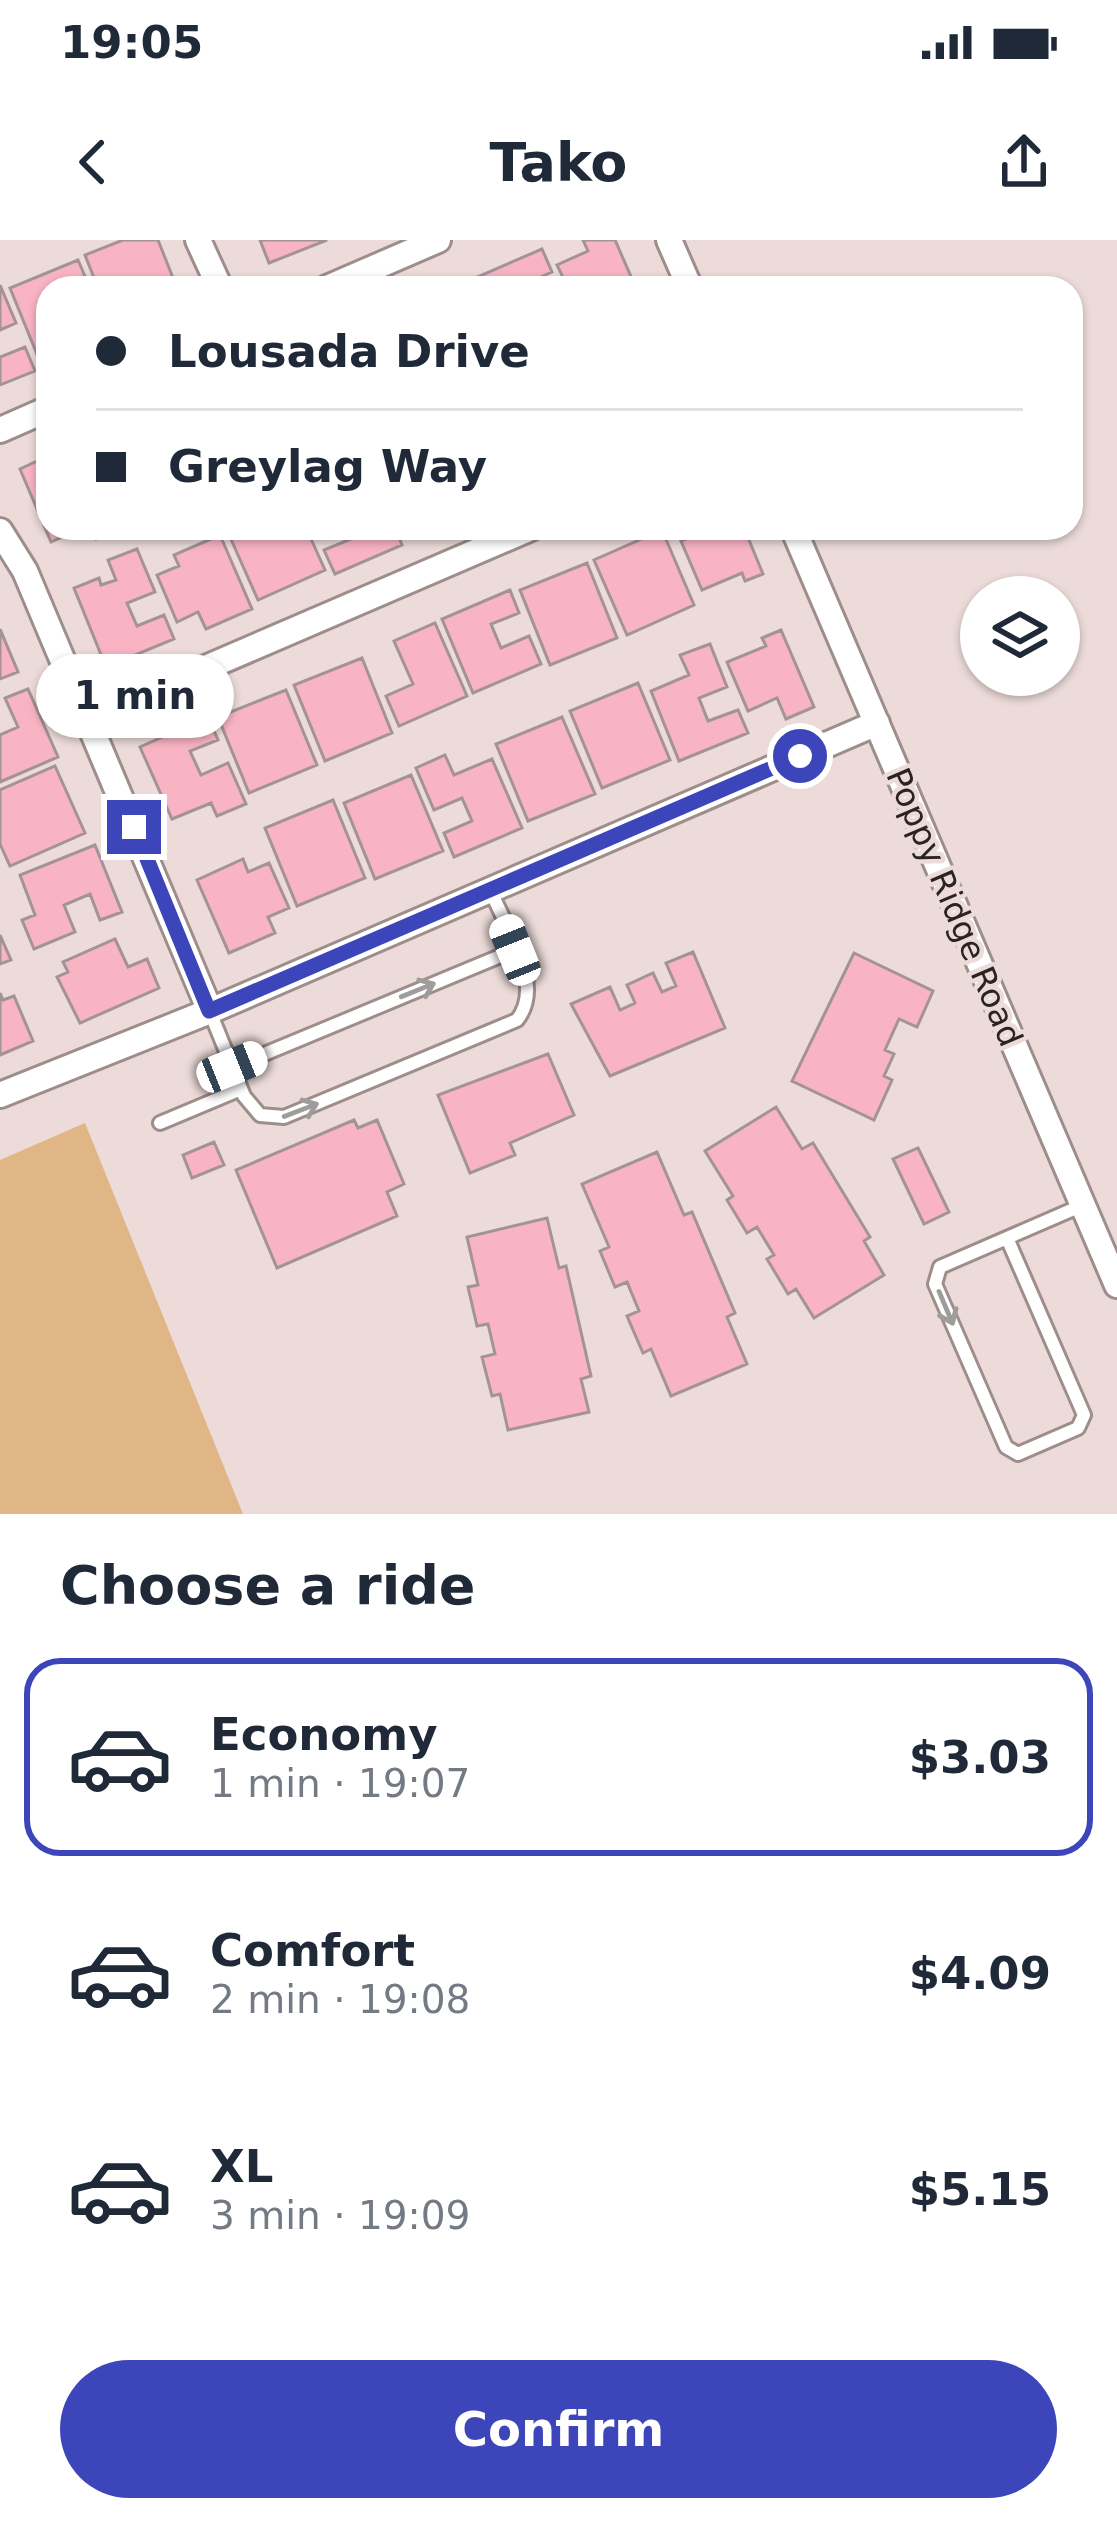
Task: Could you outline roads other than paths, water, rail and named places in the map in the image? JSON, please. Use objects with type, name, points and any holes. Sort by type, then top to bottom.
[{"type":"street","points":[[198,240],[214,276]]},
{"type":"street","points":[[355,276],[438,240]]},
{"type":"street","points":[[669,240],[685,276]]},
{"type":"street","points":[[0,430],[36,414]]},
{"type":"street","points":[[0,531],[25,571],[209,1011]]},
{"type":"street","points":[[87,718],[503,540]]},
{"type":"street","name":"Poppy Ridge Road","points":[[798,540],[1117,1285]]},
{"type":"street","points":[[0,1095],[209,1011],[877,723]]},
{"type":"lane","points":[[209,1011],[241,1089],[260,1114],[284,1117],[517,1020],[528,1006],[530,987],[490,889]]},
{"type":"lane","points":[[232,1067],[515,950]]},
{"type":"lane","points":[[160,1123],[241,1089]]},
{"type":"lane","points":[[1007,1238],[1084,1415],[1078,1427],[1018,1454],[1006,1448],[935,1284],[940,1267],[1083,1205]]}]
